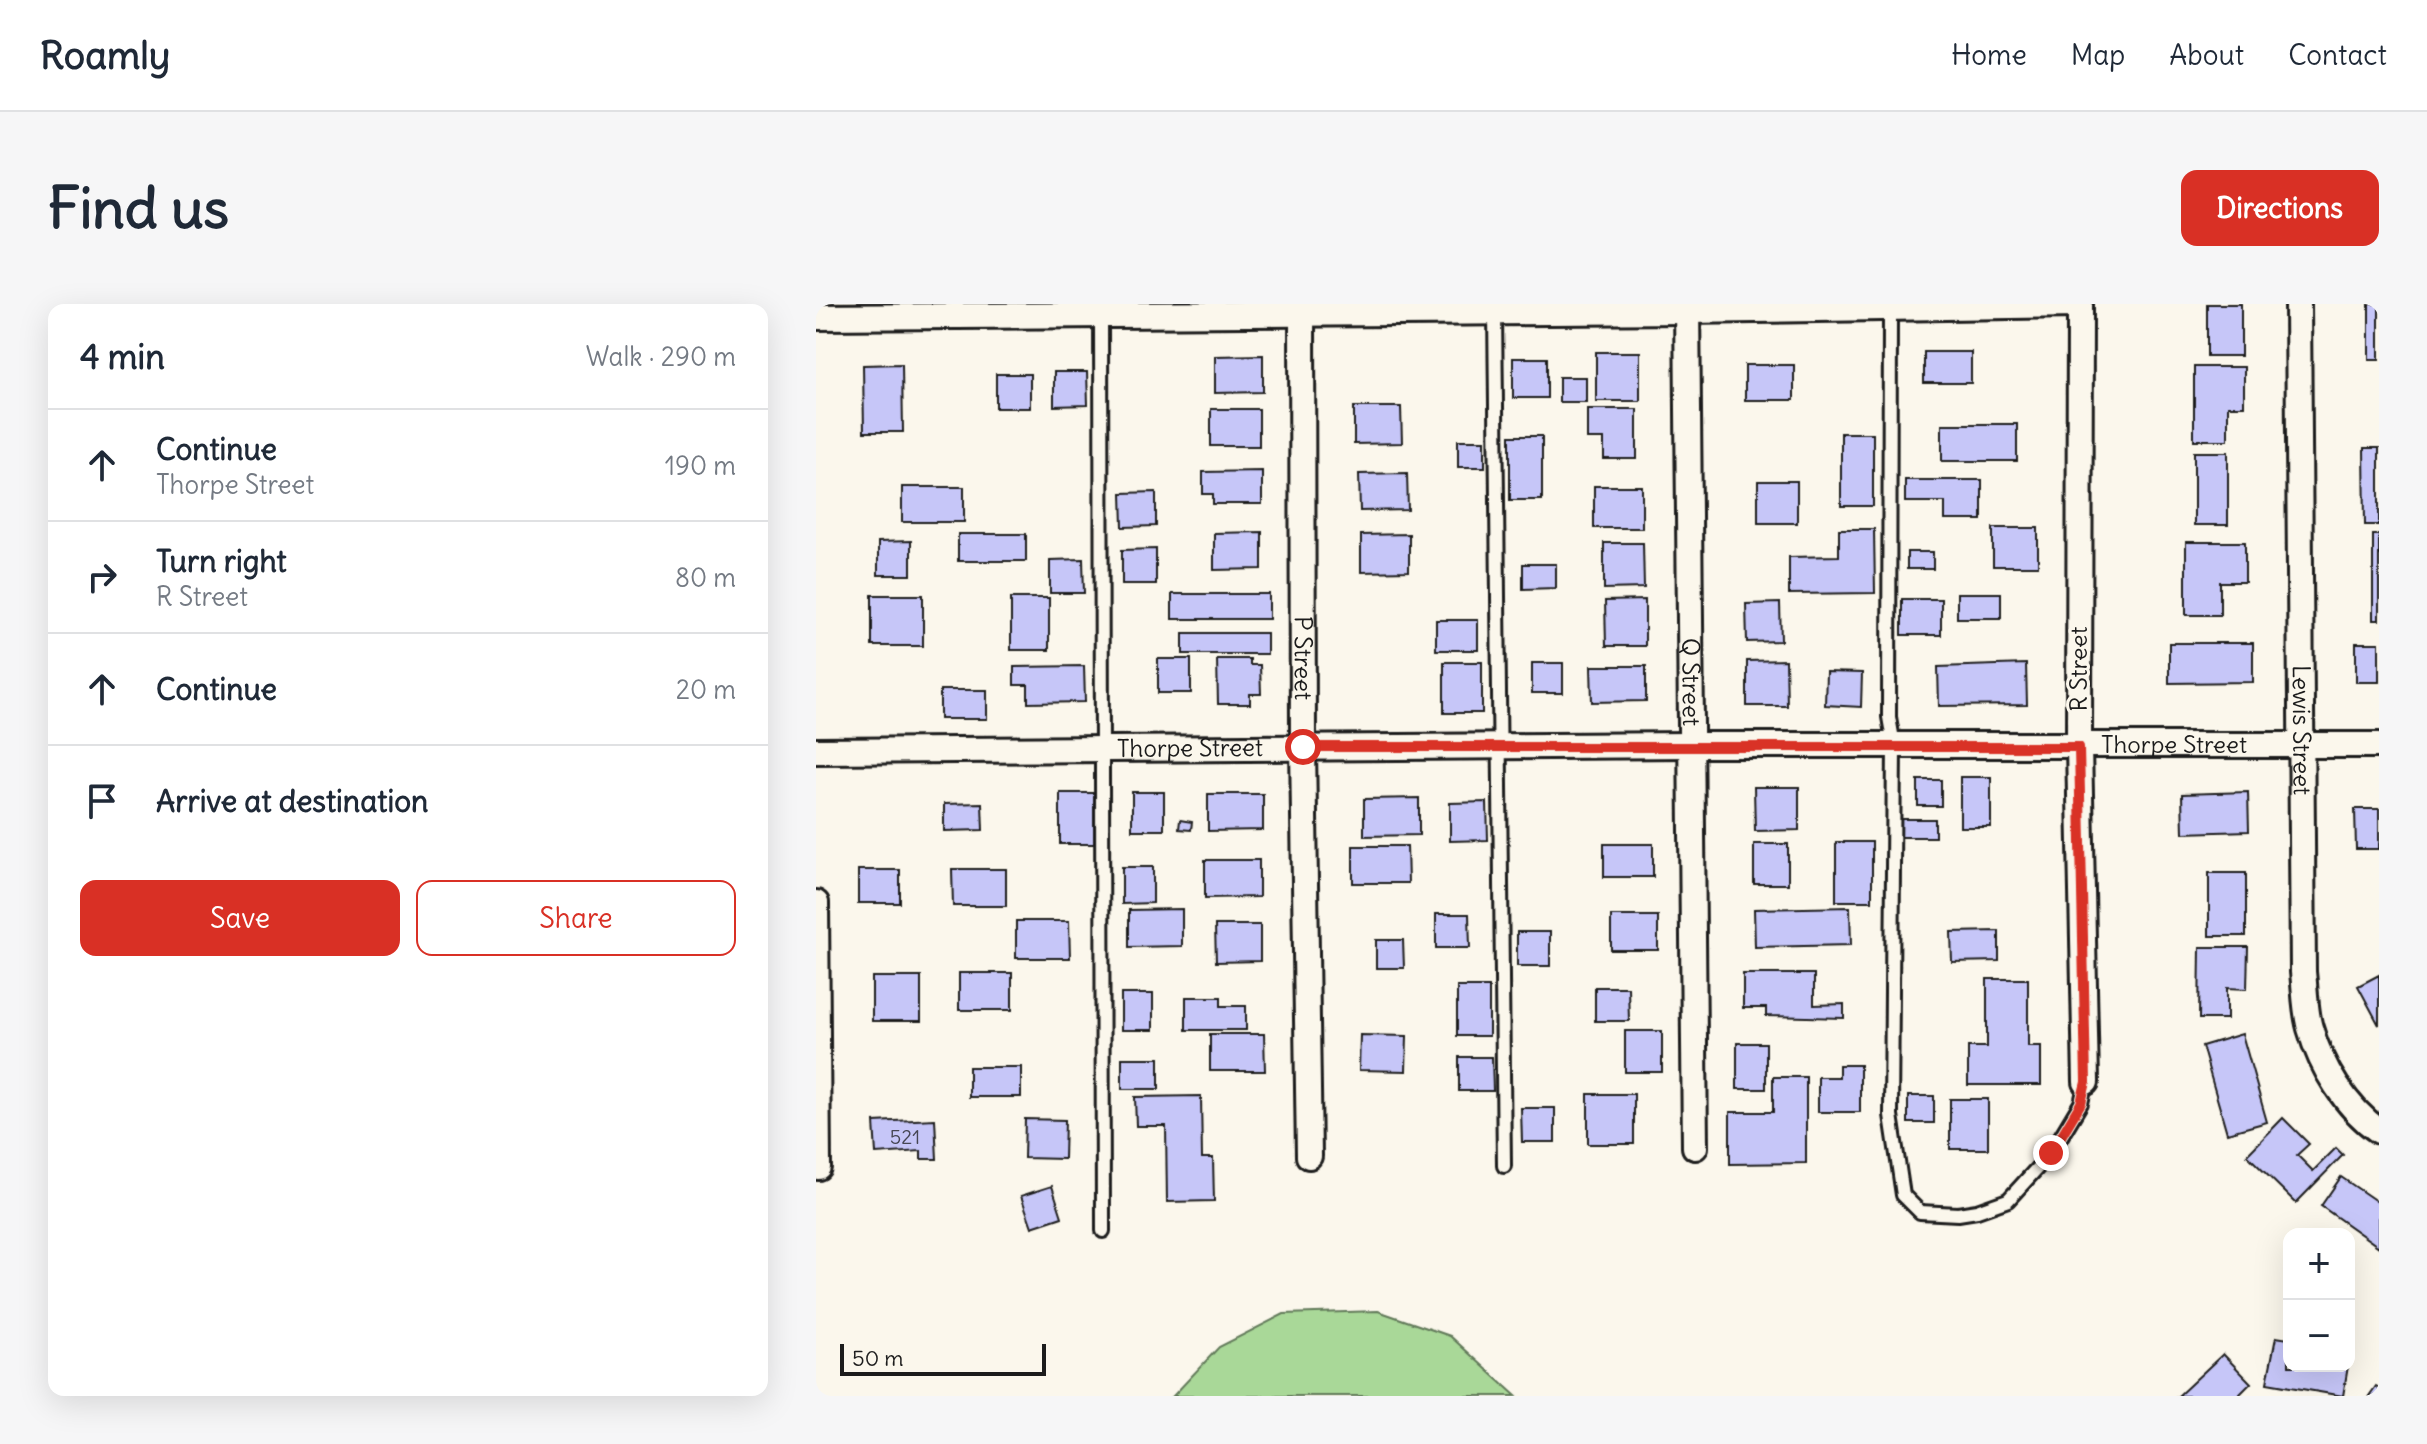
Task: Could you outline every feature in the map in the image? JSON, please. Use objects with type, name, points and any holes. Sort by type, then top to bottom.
[{"type":"street","points":[[816,317],[1101,310],[1890,308],[2080,304]]},
{"type":"street","name":"R Street","points":[[2080,304],[2079,747],[2086,1082]]},
{"type":"street","name":"Lewis Street","points":[[2298,304],[2303,972],[2310,1027],[2329,1075],[2364,1120],[2379,1131]]},
{"type":"street","name":"Q Street","points":[[1687,307],[1695,1147]]},
{"type":"street","name":"P Street","points":[[1302,309],[1303,747],[1309,1156]]},
{"type":"street","name":"Thorpe Street","points":[[816,751],[1692,745],[2379,745]]},
{"type":"street","points":[[816,903],[818,1167]]},
{"type":"lane","points":[[1495,308],[1504,1166]]},
{"type":"lane","points":[[1890,308],[1889,717],[1894,746],[1891,1115],[1903,1195],[1920,1212],[1958,1214],[2008,1200],[2051,1153],[2081,1103],[2086,1082]]},
{"type":"lane","points":[[1101,310],[1103,1231]]},
{"type":"green space","points":[[1378,1311],[1450,1336],[1516,1396],[1173,1396],[1219,1347],[1284,1314]]},
{"type":"building","points":[[2207,304],[2241,304],[2241,356],[2207,356]]},
{"type":"building","points":[[2369,304],[2379,304],[2379,359],[2369,359]]},
{"type":"building","points":[[1596,352],[1640,352],[1640,401],[1596,401]]},
{"type":"building","points":[[1924,352],[1971,352],[1971,383],[1924,383]]},
{"type":"building","points":[[1263,355],[1263,392],[1215,393],[1215,356]]},
{"type":"building","points":[[1513,358],[1547,358],[1547,398],[1513,398]]},
{"type":"building","points":[[902,364],[903,432],[864,432],[863,365]]},
{"type":"building","points":[[1745,365],[1794,365],[1794,400],[1745,400]]},
{"type":"building","points":[[2194,367],[2244,367],[2244,406],[2228,406],[2228,440],[2194,440]]},
{"type":"building","points":[[1054,372],[1087,372],[1088,405],[1054,406]]},
{"type":"building","points":[[996,374],[1030,374],[1030,408],[996,408]]},
{"type":"building","points":[[1559,377],[1586,377],[1586,402],[1559,402]]},
{"type":"building","points":[[1354,407],[1401,407],[1402,443],[1354,444]]},
{"type":"building","points":[[1211,409],[1259,409],[1259,446],[1211,446]]},
{"type":"building","points":[[1587,409],[1637,409],[1637,459],[1604,459],[1604,439],[1587,439]]},
{"type":"building","points":[[1942,424],[2017,424],[2017,461],[1942,461]]},
{"type":"building","points":[[1841,433],[1873,433],[1873,506],[1841,506]]},
{"type":"building","points":[[1510,436],[1542,436],[1542,500],[1510,500]]},
{"type":"building","points":[[1458,440],[1485,440],[1485,467],[1458,467]]},
{"type":"building","points":[[2364,448],[2379,448],[2379,525],[2365,525]]},
{"type":"building","points":[[2194,452],[2228,452],[2228,525],[2194,525]]},
{"type":"building","points":[[1262,471],[1262,504],[1213,504],[1213,494],[1203,494],[1203,472]]},
{"type":"building","points":[[1407,473],[1408,510],[1360,511],[1359,474]]},
{"type":"building","points":[[1905,480],[1982,480],[1982,520],[1945,520],[1945,502],[1905,502]]},
{"type":"building","points":[[1758,481],[1797,481],[1797,523],[1758,523]]},
{"type":"building","points":[[1594,486],[1642,486],[1642,528],[1594,528]]},
{"type":"building","points":[[902,487],[964,487],[964,522],[902,522]]},
{"type":"building","points":[[1156,492],[1156,526],[1123,527],[1122,493]]},
{"type":"building","points":[[1993,528],[2038,528],[2038,566],[1993,566]]},
{"type":"building","points":[[1839,529],[1874,529],[1875,593],[1789,594],[1789,557],[1839,556]]},
{"type":"building","points":[[1262,532],[1262,569],[1214,570],[1214,533]]},
{"type":"building","points":[[958,534],[1026,534],[1026,561],[958,561]]},
{"type":"building","points":[[1409,534],[1409,571],[1361,572],[1361,535]]},
{"type":"building","points":[[2373,535],[2379,535],[2379,620],[2373,620]]},
{"type":"building","points":[[911,541],[911,575],[878,575],[878,542]]},
{"type":"building","points":[[2186,542],[2245,542],[2245,582],[2220,582],[2220,615],[2186,615]]},
{"type":"building","points":[[1604,543],[1643,543],[1644,588],[1604,589]]},
{"type":"building","points":[[1156,549],[1156,584],[1122,584],[1122,550]]},
{"type":"building","points":[[1907,552],[1933,552],[1933,569],[1907,569]]},
{"type":"building","points":[[1083,559],[1084,593],[1050,593],[1050,560]]},
{"type":"building","points":[[1523,564],[1556,564],[1556,588],[1523,589]]},
{"type":"building","points":[[1957,593],[2001,593],[2001,618],[1957,618]]},
{"type":"building","points":[[1172,594],[1269,594],[1269,619],[1172,619]]},
{"type":"building","points":[[872,595],[923,595],[923,646],[872,646]]},
{"type":"building","points":[[1011,598],[1049,598],[1049,650],[1011,650]]},
{"type":"building","points":[[1902,599],[1941,599],[1941,635],[1902,635]]},
{"type":"building","points":[[1645,600],[1645,646],[1606,646],[1605,601]]},
{"type":"building","points":[[1780,603],[1781,641],[1747,642],[1746,604]]},
{"type":"building","points":[[1436,620],[1478,620],[1478,650],[1436,650]]},
{"type":"building","points":[[1183,633],[1267,633],[1267,654],[1183,654]]},
{"type":"building","points":[[2169,643],[2253,643],[2253,682],[2169,683]]},
{"type":"building","points":[[2356,643],[2379,643],[2379,682],[2356,682]]},
{"type":"building","points":[[1158,659],[1191,659],[1191,693],[1158,693]]},
{"type":"building","points":[[1217,659],[1250,659],[1250,665],[1260,665],[1261,694],[1250,694],[1250,704],[1218,704]]},
{"type":"building","points":[[1786,660],[1787,706],[1747,706],[1747,661]]},
{"type":"building","points":[[1444,662],[1482,662],[1482,713],[1444,713]]},
{"type":"building","points":[[1532,663],[1563,663],[1563,693],[1532,693]]},
{"type":"building","points":[[2026,664],[2027,705],[1939,706],[1938,667]]},
{"type":"building","points":[[1084,666],[1085,702],[1028,703],[1028,685],[1014,685],[1014,667]]},
{"type":"building","points":[[1591,666],[1646,666],[1646,701],[1592,702]]},
{"type":"building","points":[[1826,672],[1862,673],[1861,707],[1825,705]]},
{"type":"building","points":[[940,690],[987,690],[987,719],[940,719]]},
{"type":"building","points":[[1960,777],[1991,777],[1991,827],[1960,827]]},
{"type":"building","points":[[1918,780],[1941,780],[1941,806],[1918,806]]},
{"type":"building","points":[[1754,787],[1799,787],[1799,830],[1755,831]]},
{"type":"building","points":[[1132,792],[1164,792],[1164,830],[1132,830]]},
{"type":"building","points":[[2248,792],[2249,831],[2183,833],[2182,794]]},
{"type":"building","points":[[1060,793],[1094,793],[1094,844],[1060,844]]},
{"type":"building","points":[[1208,794],[1263,794],[1263,830],[1208,831]]},
{"type":"building","points":[[1419,798],[1419,835],[1364,836],[1364,799]]},
{"type":"building","points":[[1487,802],[1488,840],[1450,841],[1450,803]]},
{"type":"building","points":[[982,803],[983,830],[944,831],[944,804]]},
{"type":"building","points":[[2355,809],[2379,809],[2379,849],[2356,849]]},
{"type":"building","points":[[1900,819],[1935,819],[1935,837],[1900,837]]},
{"type":"building","points":[[1180,820],[1192,822],[1191,830],[1179,829]]},
{"type":"building","points":[[1836,842],[1872,842],[1872,901],[1836,901]]},
{"type":"building","points":[[1604,844],[1653,844],[1653,877],[1604,877]]},
{"type":"building","points":[[1754,844],[1788,844],[1788,884],[1754,884]]},
{"type":"building","points":[[1353,846],[1407,846],[1408,883],[1353,883]]},
{"type":"building","points":[[1205,860],[1259,860],[1259,897],[1205,898]]},
{"type":"building","points":[[1122,867],[1153,867],[1153,903],[1122,904]]},
{"type":"building","points":[[952,869],[1006,869],[1006,906],[953,906]]},
{"type":"building","points":[[858,870],[900,870],[900,903],[858,903]]},
{"type":"building","points":[[2209,873],[2246,873],[2246,936],[2209,936]]},
{"type":"building","points":[[1850,907],[1851,945],[1755,947],[1754,909]]},
{"type":"building","points":[[1182,909],[1182,946],[1129,947],[1129,910]]},
{"type":"building","points":[[1436,914],[1469,914],[1470,948],[1436,948]]},
{"type":"building","points":[[1611,916],[1658,916],[1658,950],[1611,950]]},
{"type":"building","points":[[1016,921],[1069,921],[1070,958],[1016,958]]},
{"type":"building","points":[[1215,925],[1260,925],[1260,961],[1216,962]]},
{"type":"building","points":[[1999,931],[1999,961],[1952,962],[1951,932]]},
{"type":"building","points":[[1517,932],[1550,932],[1550,966],[1517,966]]},
{"type":"building","points":[[1376,940],[1403,940],[1404,968],[1376,968]]},
{"type":"building","points":[[2200,947],[2248,947],[2247,989],[2227,988],[2227,1019],[2199,1019]]},
{"type":"building","points":[[959,973],[1012,973],[1012,1010],[959,1010]]},
{"type":"building","points":[[1743,974],[1814,974],[1814,1005],[1844,1004],[1844,1018],[1766,1016],[1766,1008],[1743,1008]]},
{"type":"building","points":[[2379,975],[2379,1025],[2358,986]]},
{"type":"building","points":[[872,977],[921,977],[921,1021],[872,1021]]},
{"type":"building","points":[[1987,979],[2028,979],[2028,1046],[2041,1046],[2041,1085],[1968,1085],[1968,1047],[1987,1047]]},
{"type":"building","points":[[1457,987],[1489,987],[1489,1036],[1457,1036]]},
{"type":"building","points":[[1595,987],[1628,987],[1629,1021],[1595,1021]]},
{"type":"building","points":[[1121,994],[1153,994],[1153,1030],[1121,1030]]},
{"type":"building","points":[[1186,997],[1221,997],[1221,1006],[1246,1006],[1246,1030],[1186,1030]]},
{"type":"building","points":[[1625,1031],[1662,1031],[1662,1072],[1625,1072]]},
{"type":"building","points":[[1210,1034],[1264,1034],[1265,1071],[1210,1071]]},
{"type":"building","points":[[2242,1034],[2267,1122],[2227,1133],[2202,1046]]},
{"type":"building","points":[[1360,1035],[1407,1036],[1406,1071],[1359,1070]]},
{"type":"building","points":[[1737,1043],[1766,1043],[1766,1089],[1737,1089]]},
{"type":"building","points":[[1459,1057],[1492,1057],[1493,1091],[1459,1091]]},
{"type":"building","points":[[1122,1058],[1159,1058],[1159,1089],[1122,1089]]},
{"type":"building","points":[[1839,1065],[1860,1065],[1860,1112],[1818,1112],[1818,1077],[1839,1077]]},
{"type":"building","points":[[969,1067],[1021,1067],[1021,1097],[969,1097]]},
{"type":"building","points":[[1773,1077],[1806,1077],[1806,1163],[1730,1164],[1730,1112],[1773,1112]]},
{"type":"building","points":[[1588,1094],[1634,1094],[1634,1144],[1588,1144]]},
{"type":"building","points":[[1201,1096],[1202,1158],[1213,1158],[1214,1201],[1167,1202],[1166,1126],[1136,1126],[1135,1097]]},
{"type":"building","points":[[1908,1096],[1934,1096],[1934,1123],[1908,1123]]},
{"type":"building","points":[[1950,1099],[1988,1099],[1988,1149],[1950,1149]]},
{"type":"building","points":[[1521,1108],[1555,1108],[1555,1142],[1522,1142]]},
{"type":"building","points":[[2283,1118],[2309,1144],[2297,1155],[2313,1171],[2336,1148],[2343,1155],[2296,1203],[2247,1155]]},
{"type":"building","points":[[935,1119],[937,1159],[921,1159],[921,1151],[876,1154],[874,1122]]},
{"type":"building","points":[[1025,1119],[1065,1120],[1064,1159],[1024,1158]]},
{"type":"building","points":[[2341,1177],[2379,1203],[2379,1247],[2355,1228],[2321,1206]]},
{"type":"building","points":[[1052,1186],[1062,1217],[1032,1227],[1021,1196]]},
{"type":"building","points":[[2276,1337],[2283,1338],[2283,1372],[2347,1372],[2343,1396],[2267,1383]]},
{"type":"building","points":[[2223,1354],[2251,1383],[2238,1396],[2178,1396]]},
{"type":"building","points":[[2376,1386],[2379,1396],[2369,1396]]},
{"type":"route","points":[[1303,747],[2079,747],[2086,1082],[2081,1103],[2051,1153]]}]
